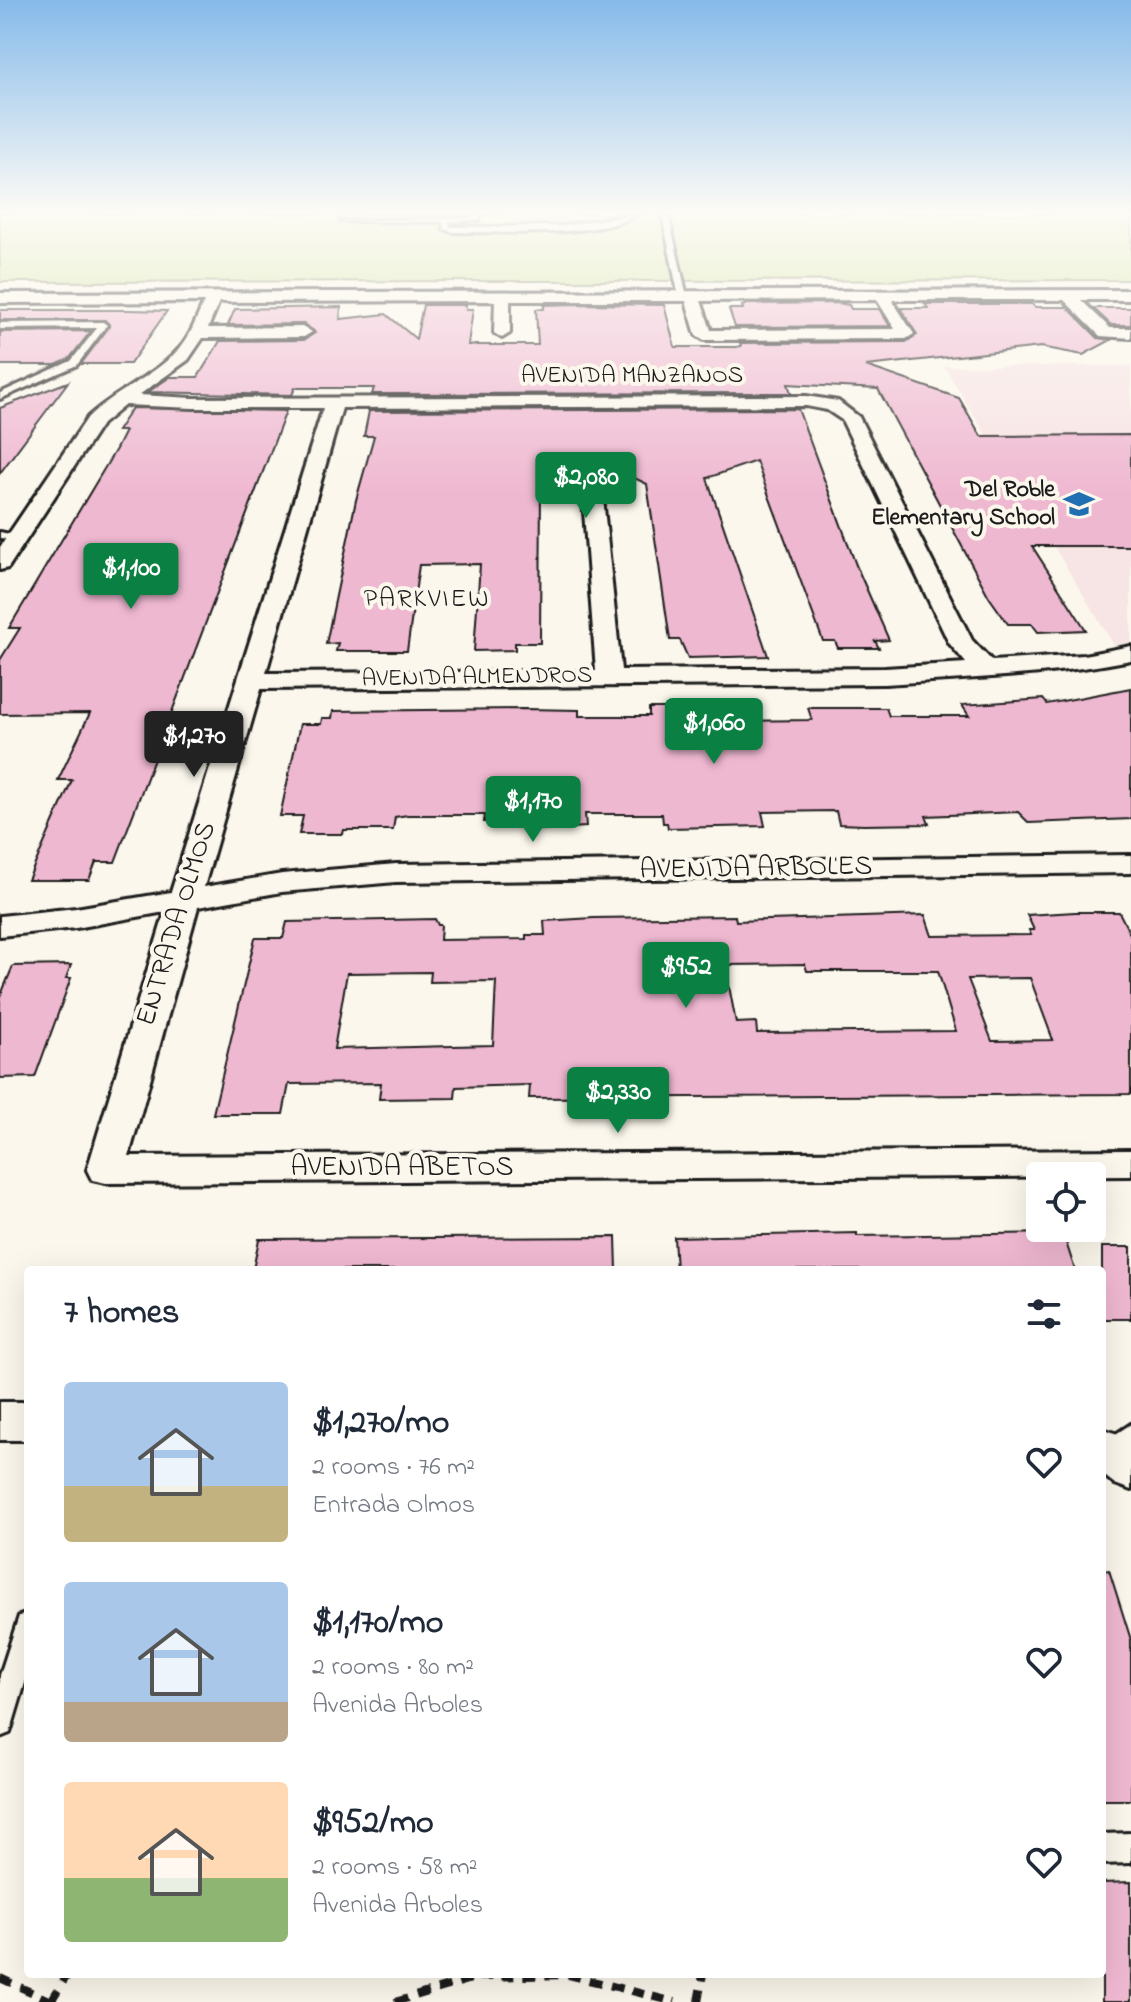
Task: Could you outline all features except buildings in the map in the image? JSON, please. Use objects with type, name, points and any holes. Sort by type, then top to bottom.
[{"type":"street","points":[[0,563],[5,538],[95,421],[182,356],[198,333],[209,307]]},
{"type":"street","points":[[502,333],[503,307]]},
{"type":"street","points":[[693,307],[704,335],[906,334],[889,307]]},
{"type":"street","points":[[1080,307],[1106,333],[1131,333]]},
{"type":"street","points":[[198,333],[304,332]]},
{"type":"street","name":"AVENIDA MANZANOS","points":[[121,399],[193,403],[806,401],[832,405],[850,417],[961,643],[988,671]]},
{"type":"street","name":"ENTRADA OLMOS","points":[[106,1170],[182,900],[253,681],[334,403]]},
{"type":"street","points":[[593,498],[609,677]]},
{"type":"street","name":"AVENIDA ALMENDROS","points":[[253,681],[885,676],[988,671],[1084,662],[1131,653]]},
{"type":"street","name":"AVENIDA ARBOLES","points":[[0,926],[76,918],[282,883],[396,873],[1131,864]]},
{"type":"street","name":"AVENIDA ABETOS","points":[[106,1170],[1131,1163]]},
{"type":"street","points":[[0,1421],[24,1421]]},
{"type":"lane","points":[[0,326],[103,325],[74,363],[0,396]]},
{"type":"lane","points":[[0,1723],[24,1639]]},
{"type":"lane","points":[[1106,1849],[1131,1848]]},
{"type":"path","points":[[0,1978],[52,2002],[66,1978]]},
{"type":"path","points":[[395,2002],[474,1978]]},
{"type":"path","points":[[581,1978],[675,2002]]},
{"type":"path","points":[[698,2002],[702,1978]]},
{"type":"shaded area","name":"Del Roble Elementary School","points":[[944,366],[1131,366],[1131,642],[1114,645]]},
{"type":"place","name":"Del Roble Elementary School","points":[[1079,504]]},
{"type":"district","name":"PARKVIEW","points":[[427,600]]}]
